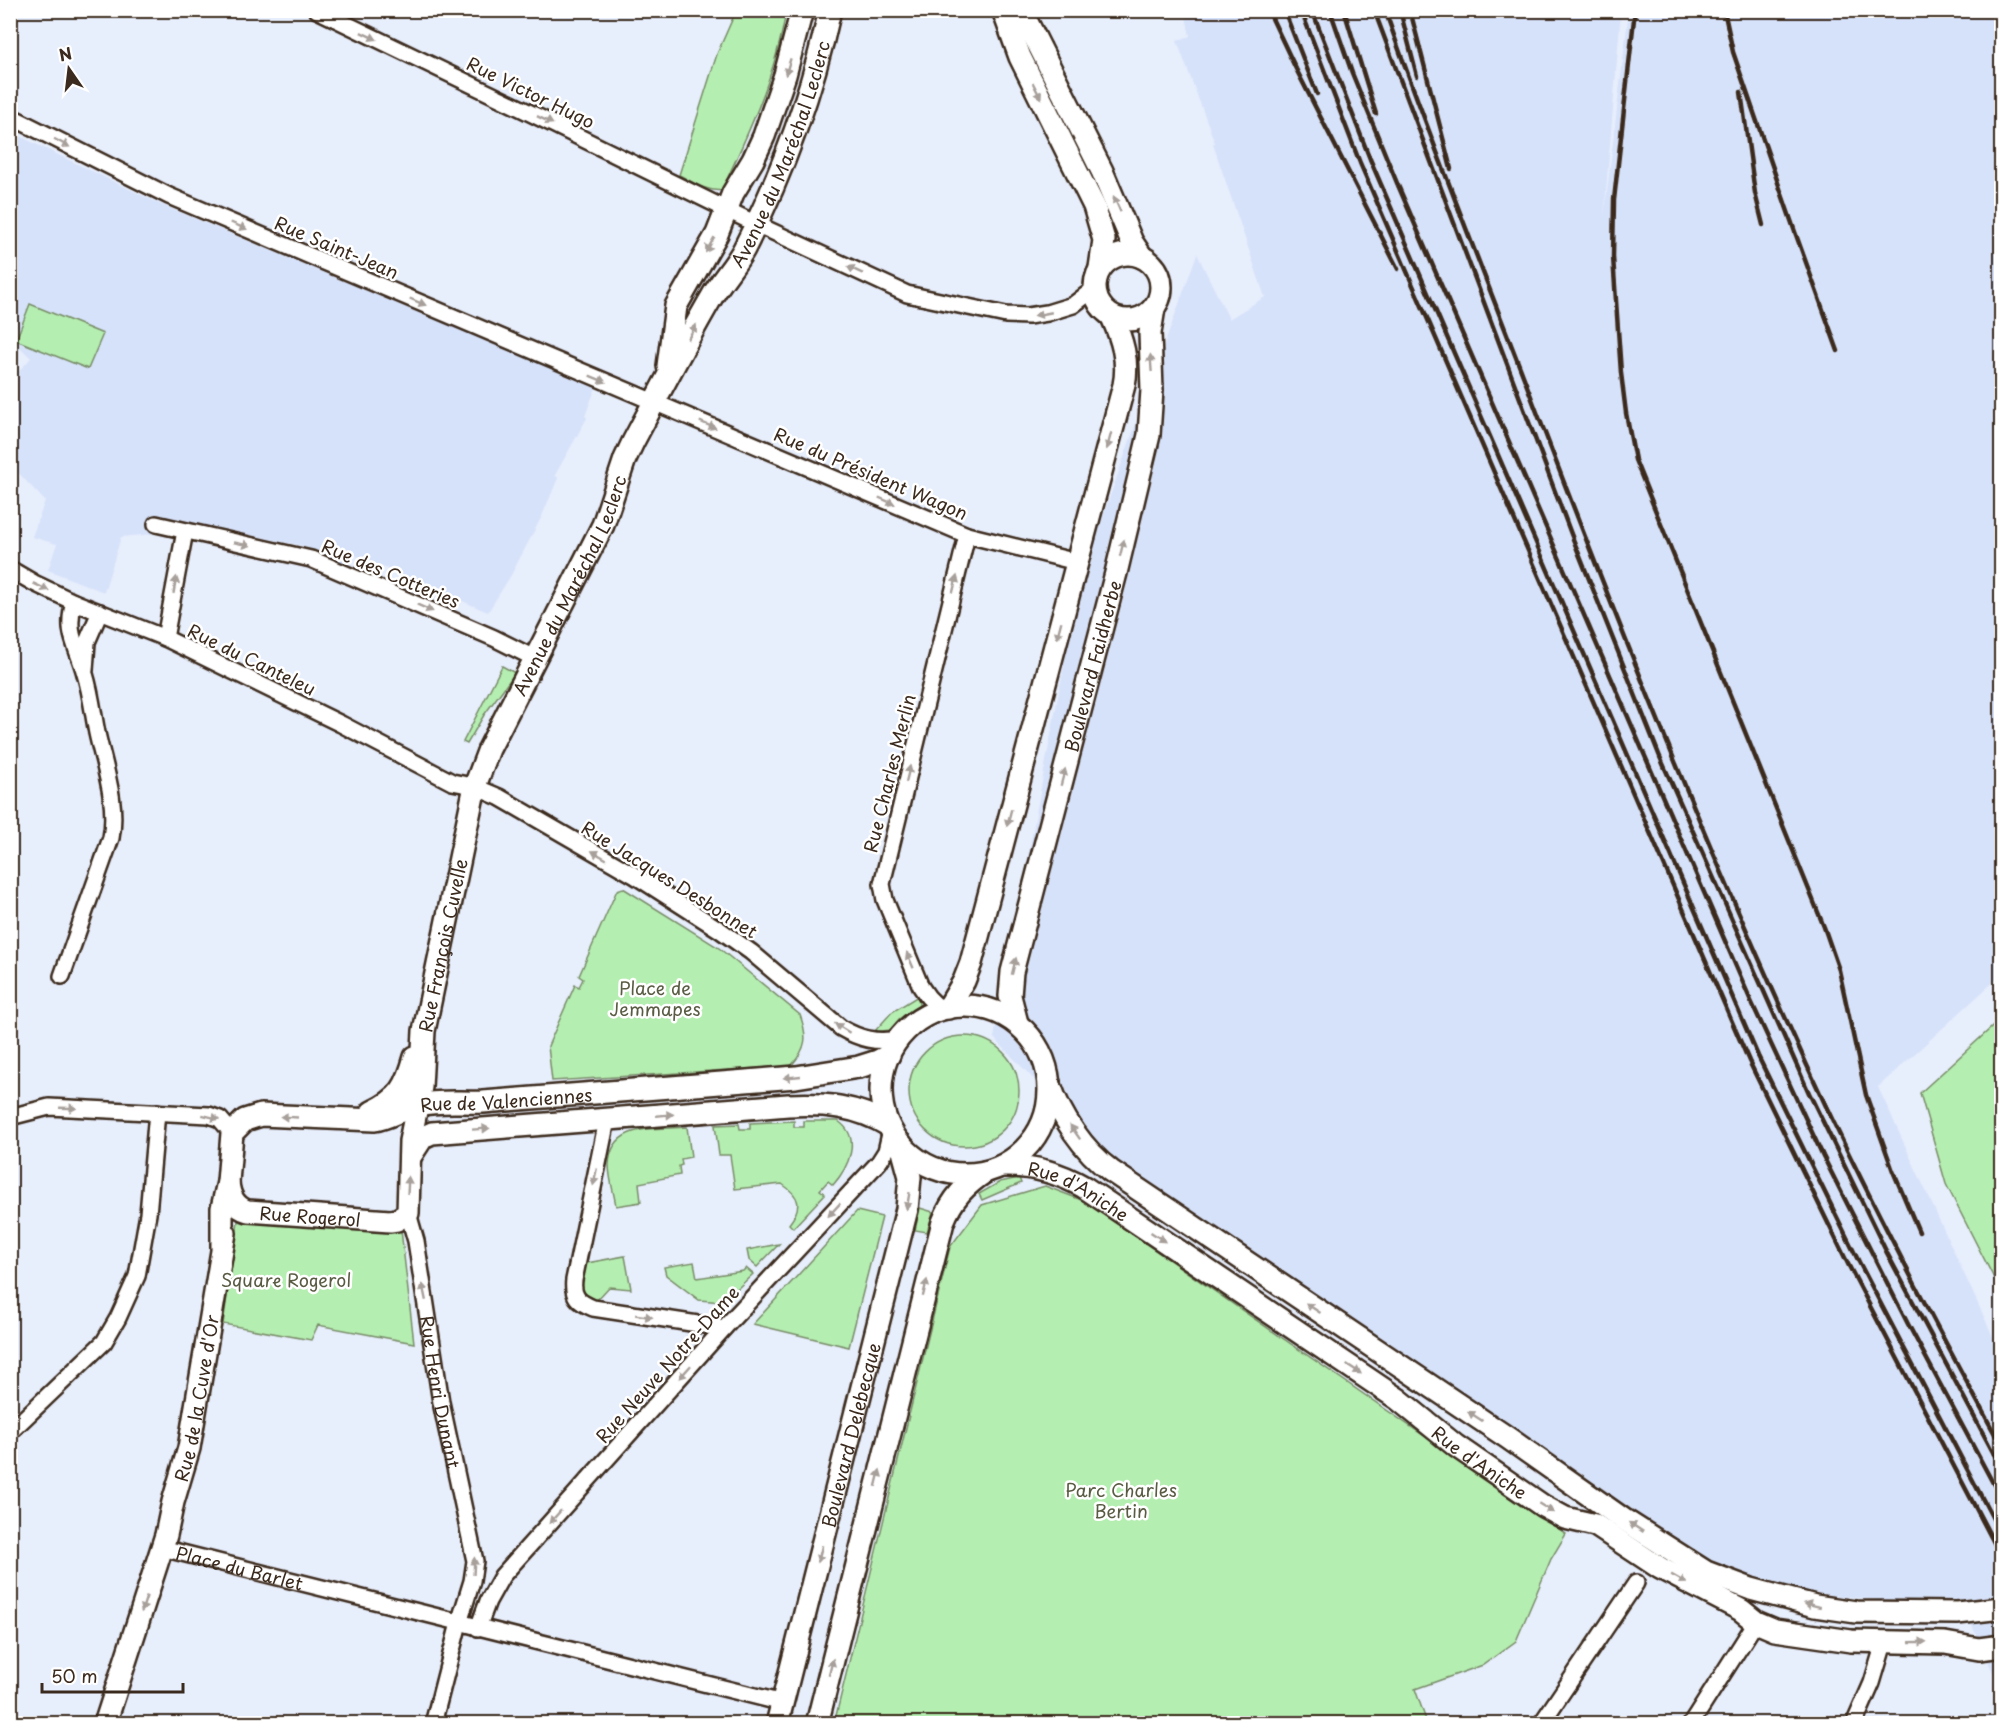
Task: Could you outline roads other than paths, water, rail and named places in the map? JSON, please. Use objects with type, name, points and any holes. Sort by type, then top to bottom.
[{"type":"main road","name":"Avenue du Maréchal Leclerc","points":[[659,393],[676,306],[717,234],[733,193],[753,160],[772,117],[789,64],[802,10]]},
{"type":"main road","name":"Avenue du Maréchal Leclerc","points":[[475,786],[485,759],[534,658],[603,525],[625,459],[659,393],[720,284],[743,251],[756,224],[805,106],[830,10]]},
{"type":"main road","points":[[944,1008],[964,981],[971,963],[1125,378],[1124,352],[1112,317],[1099,304],[1094,289],[1104,240],[1094,206],[1035,89],[1012,38],[1003,10]]},
{"type":"main road","points":[[1021,10],[1102,171],[1132,242],[1142,257],[1155,267],[1161,280],[1160,296],[1154,308],[1144,317],[1125,321],[1112,317]]},
{"type":"main road","points":[[1100,268],[1110,259],[1121,255],[1131,254],[1142,257]]},
{"type":"main road","name":"Boulevard Faidherbe","points":[[1017,1023],[1010,996],[1012,972],[1111,592],[1149,435],[1152,390],[1150,333],[1154,308]]},
{"type":"main road","name":"Rue François Cuvelle","points":[[417,1105],[422,1076],[424,1031],[475,786]]},
{"type":"main road","points":[[817,1724],[943,1222],[951,1204],[959,1194],[1025,1150],[1037,1135],[1047,1111],[1050,1085],[1047,1068],[1029,1034],[1017,1023],[987,1008],[964,1006],[944,1008],[919,1019],[893,1047],[883,1070],[882,1107],[893,1133],[917,1159],[942,1171],[964,1174],[994,1169]]},
{"type":"main road","points":[[348,1119],[379,1109],[401,1092],[410,1077],[424,1031]]},
{"type":"main road","name":"Rue de Valenciennes","points":[[232,1133],[245,1120],[261,1115],[348,1119],[384,1118],[417,1105],[444,1101],[483,1102],[796,1077],[859,1067],[878,1061],[893,1047]]},
{"type":"main road","name":"Rue d'Aniche","points":[[1050,1085],[1057,1103],[1074,1131],[1089,1150],[1111,1171],[1693,1565],[1721,1579],[1752,1589],[1832,1609],[1870,1613],[1941,1614],[1997,1609]]},
{"type":"main road","name":"Rue de Valenciennes","points":[[409,1158],[423,1137],[438,1132],[808,1104],[854,1109],[868,1114],[893,1133]]},
{"type":"main road","name":"Rue Henri Dunant","points":[[408,1213],[410,1141],[417,1105]]},
{"type":"main road","name":"Rue de la Cuve d'Or","points":[[222,1247],[222,1208],[228,1182],[232,1133]]},
{"type":"main road","name":"Boulevard Delebecque","points":[[777,1724],[907,1209],[910,1177],[893,1133]]},
{"type":"main road","name":"Rue d'Aniche","points":[[994,1169],[1041,1170],[1069,1179],[1084,1187],[1398,1399],[1456,1446],[1543,1506],[1564,1518],[1594,1525],[1660,1568],[1740,1610],[1756,1623],[1793,1634],[1851,1641],[1945,1642],[1979,1648],[2001,1646]]},
{"type":"main road","name":"Rue Rogerol","points":[[228,1182],[235,1202],[242,1210],[252,1212],[390,1221],[398,1220],[408,1213]]},
{"type":"main road","name":"Rue de la Cuve d'Or","points":[[162,1548],[189,1448],[222,1247],[229,1223],[237,1216],[252,1212]]},
{"type":"main road","name":"Place du Barlet","points":[[105,1724],[162,1548]]},
{"type":"street","name":"Rue Victor Hugo","points":[[317,10],[756,224],[907,294],[1006,315],[1028,316],[1058,310],[1080,301],[1094,289]]},
{"type":"street","points":[[998,10],[1012,38]]},
{"type":"street","name":"Rue Saint-Jean","points":[[10,116],[169,196],[659,393]]},
{"type":"street","name":"Rue du Président Wagon","points":[[659,393],[967,535],[1077,562]]},
{"type":"street","name":"Rue des Cotteries","points":[[156,525],[323,563],[494,638],[534,658]]},
{"type":"street","points":[[165,638],[185,531]]},
{"type":"street","name":"Rue Charles Merlin","points":[[944,1008],[932,1002],[921,987],[885,900],[882,884],[967,535]]},
{"type":"street","name":"Rue du Canteleu","points":[[10,569],[34,584],[74,602],[165,638],[341,724],[452,782],[475,786]]},
{"type":"street","points":[[62,976],[112,830],[113,812],[85,673],[75,650],[70,628],[74,602]]},
{"type":"street","points":[[85,673],[87,642],[100,612]]},
{"type":"street","name":"Rue Jacques Desbonnet","points":[[475,786],[499,797],[634,875],[727,934],[841,1028],[854,1035],[893,1047]]},
{"type":"street","points":[[10,1117],[49,1107],[213,1115],[220,1119],[232,1133]]},
{"type":"street","points":[[10,1432],[104,1341],[118,1318],[137,1276],[148,1214],[157,1112]]},
{"type":"street","points":[[607,1120],[574,1280],[574,1294],[578,1300],[593,1308],[724,1329]]},
{"type":"street","name":"Rue Neuve Notre-Dame","points":[[478,1628],[488,1601],[502,1576],[724,1329],[879,1162],[893,1133]]},
{"type":"street","name":"Rue Henri Dunant","points":[[408,1213],[416,1241],[441,1402],[475,1561],[472,1581],[459,1623]]},
{"type":"street","name":"Place du Barlet","points":[[162,1548],[783,1703]]},
{"type":"street","points":[[1541,1724],[1636,1583]]},
{"type":"street","points":[[433,1724],[459,1623]]},
{"type":"street","points":[[1691,1724],[1756,1623]]},
{"type":"street","points":[[1854,1724],[1872,1683],[1884,1643]]},
{"type":"railway","points":[[1268,10],[1398,269]]},
{"type":"railway","points":[[1284,10],[1317,94]]},
{"type":"railway","points":[[1301,10],[1360,163],[1749,1061],[1849,1266],[2002,1558]]},
{"type":"railway","points":[[1312,10],[1370,159],[1758,1056],[1859,1262],[2002,1536]]},
{"type":"railway","points":[[1330,10],[1352,73],[1397,183],[1751,1001],[1823,1156],[1908,1324],[2002,1500]]},
{"type":"railway","points":[[1344,10],[1376,114]]},
{"type":"railway","points":[[1374,10],[1571,534],[1660,757],[1809,1093],[1887,1253],[2002,1469]]},
{"type":"railway","points":[[1385,10],[1435,149],[1596,565],[1709,844],[1790,1028],[1852,1161],[2002,1447]]},
{"type":"railway","points":[[1400,10],[1417,76]]},
{"type":"railway","points":[[1410,10],[1451,169]]},
{"type":"railway","points":[[1635,10],[1614,200],[1613,257],[1621,373],[1635,460],[1824,927],[1839,970],[1866,1095],[1893,1171],[1919,1232]]},
{"type":"railway","points":[[1724,10],[1733,52],[1838,351]]},
{"type":"railway","points":[[1741,92],[1755,193],[1763,225]]},
{"type":"park label","name":"Place de Jemmapes","points":[[655,997]]},
{"type":"park label","name":"Square Rogerol","points":[[286,1279]]},
{"type":"park label","name":"Parc Charles Bertin","points":[[1121,1499]]}]
